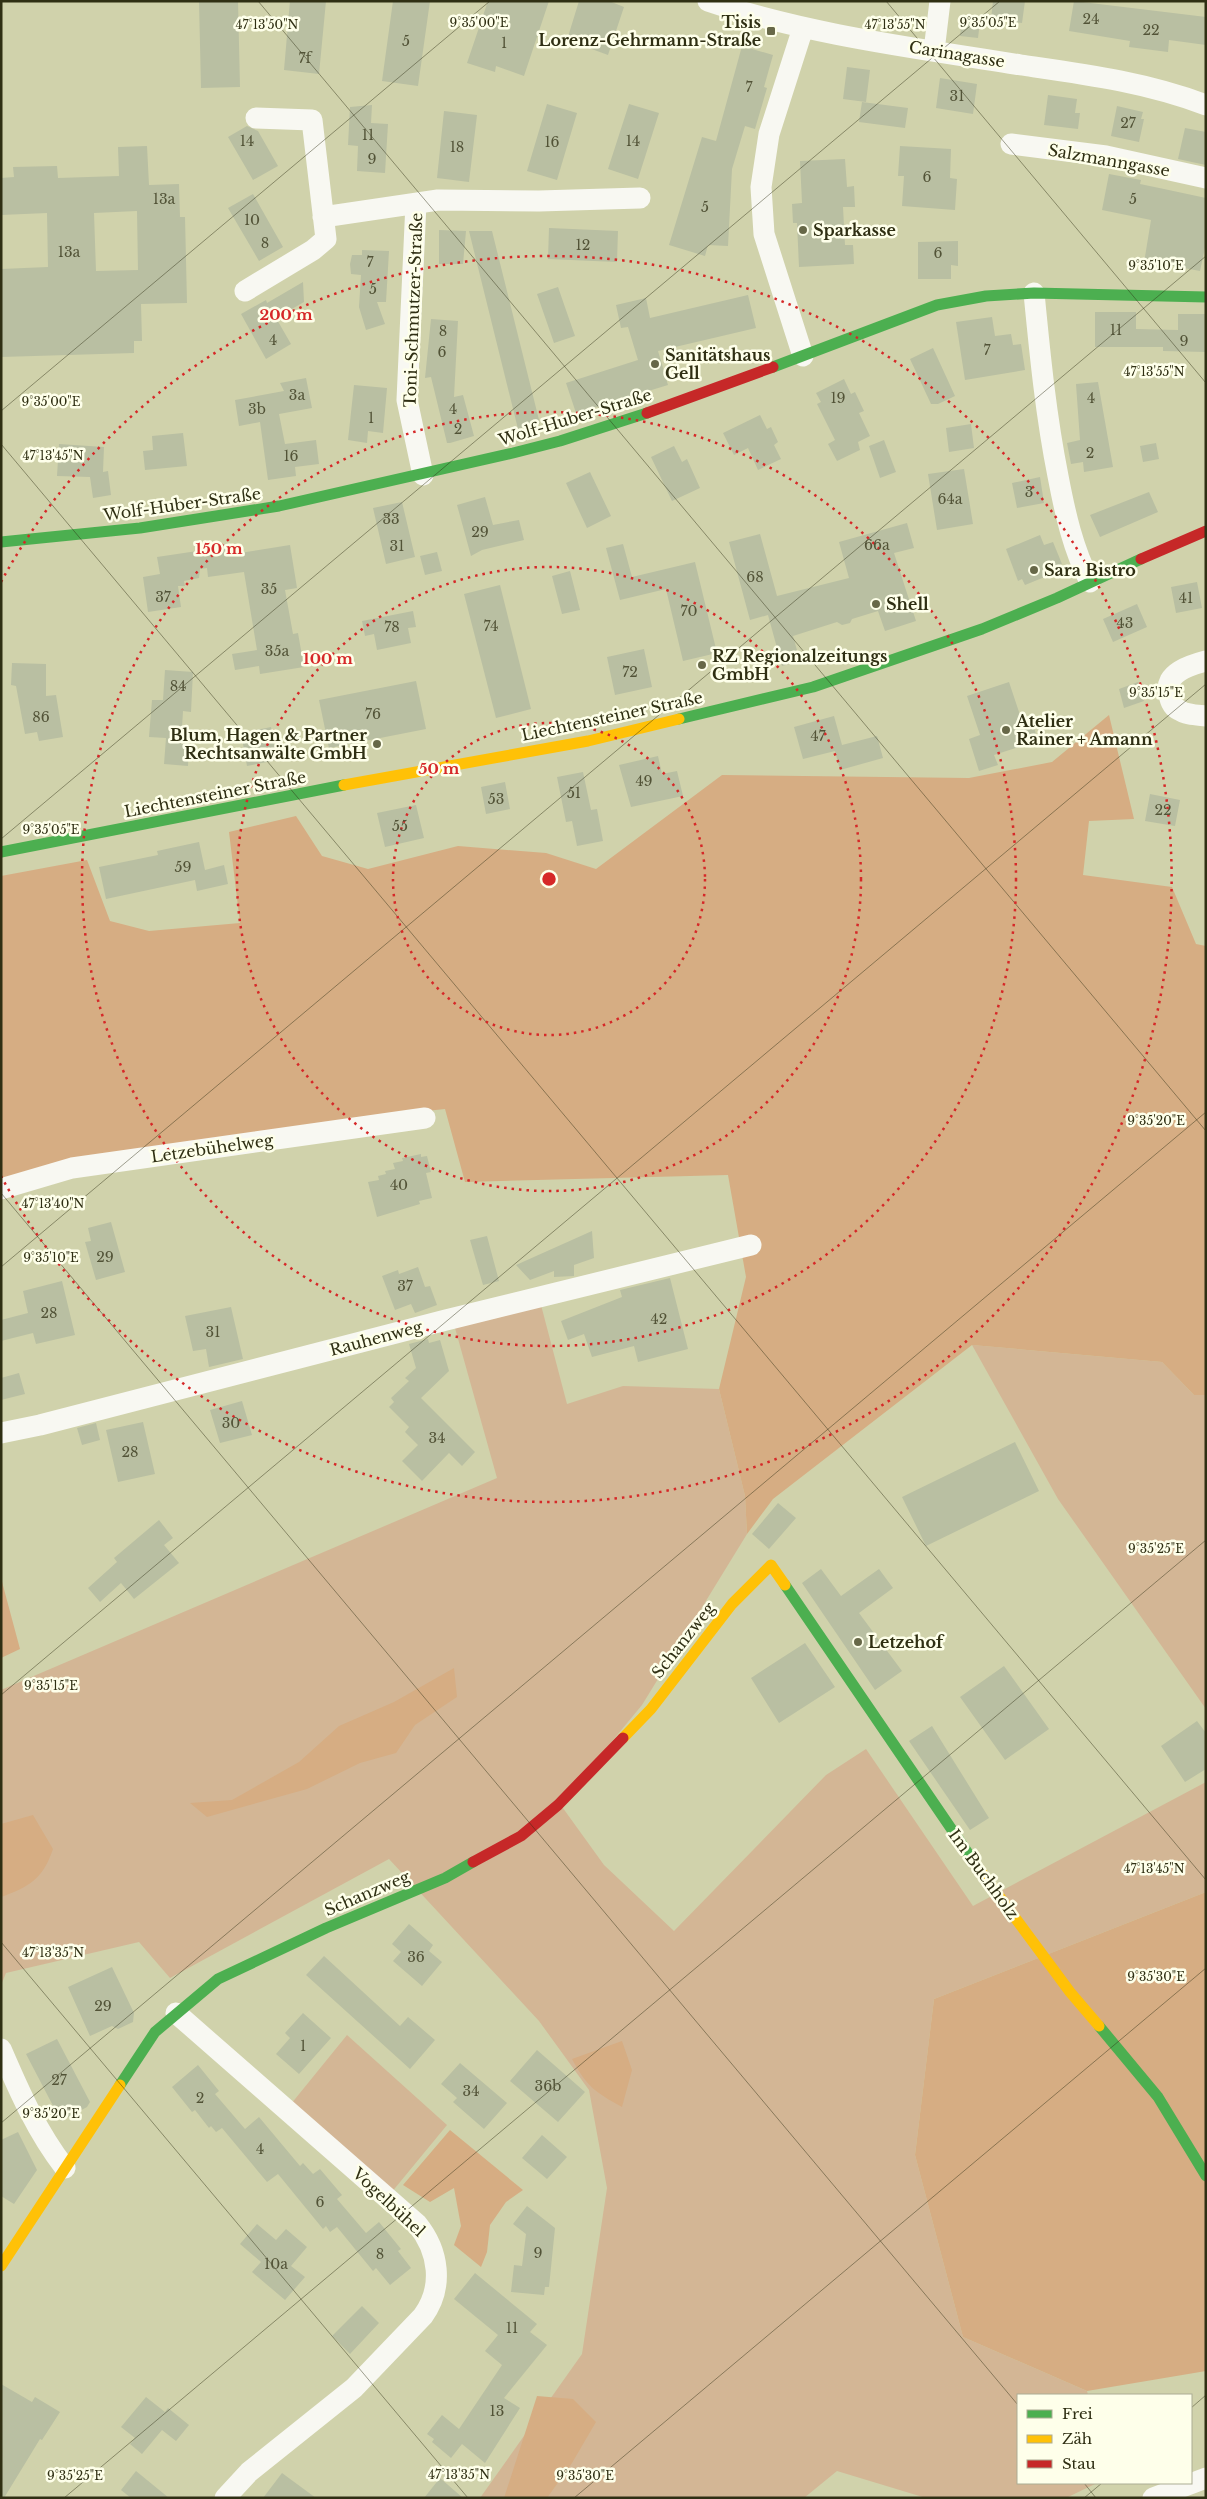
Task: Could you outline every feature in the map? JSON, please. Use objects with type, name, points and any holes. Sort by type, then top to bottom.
[{"type":"street","name":"Carinagasse","points":[[708,1],[751,15],[803,28],[1124,81],[1180,95],[1206,105]]},
{"type":"street","points":[[934,51],[940,1]]},
{"type":"street","points":[[803,28],[769,134],[761,187],[764,234],[803,356]]},
{"type":"street","points":[[245,291],[314,250],[326,239],[312,120],[256,118]]},
{"type":"street","name":"Salzmanngasse","points":[[1011,144],[1106,156],[1206,178]]},
{"type":"street","name":"Toni-Schmutzer-Straße","points":[[323,217],[438,200],[539,201],[640,198]]},
{"type":"street","name":"Toni-Schmutzer-Straße","points":[[416,203],[407,400],[423,475]]},
{"type":"street","points":[[1034,293],[1047,422],[1062,498],[1080,563],[1090,582]]},
{"type":"street","name":"Wolf-Huber-Straße","points":[[1,542],[140,528],[279,506],[423,475],[568,438],[685,400],[937,305],[986,296],[1034,293],[1206,297]]},
{"type":"street","name":"Liechtensteiner Straße","points":[[1,852],[242,804],[588,741],[813,687],[982,629],[1183,539],[1206,531]]},
{"type":"street","points":[[1206,660],[1187,666],[1178,672],[1171,680],[1168,690],[1170,702],[1178,710],[1206,716]]},
{"type":"street","name":"Letzebühelweg","points":[[1,1188],[72,1168],[425,1118]]},
{"type":"street","name":"Rauhenweg","points":[[1,1433],[50,1423],[446,1320],[752,1245]]},
{"type":"street","name":"Schanzweg","points":[[1,2266],[155,2032],[218,1979],[343,1920],[445,1878],[521,1836],[558,1805],[651,1709],[732,1604],[771,1565]]},
{"type":"street","name":"Im Buchholz","points":[[771,1565],[974,1863],[1070,1992],[1158,2097],[1206,2176]]},
{"type":"street","name":"Vogelbühel","points":[[176,2013],[417,2224],[428,2238],[434,2253],[437,2272],[436,2292],[431,2306],[423,2316],[354,2388],[252,2469],[225,2498]]},
{"type":"street","points":[[1,2050],[24,2102],[49,2147],[65,2168]]},
{"type":"street","points":[[1192,2483],[1206,2478]]},
{"type":"street","points":[[1153,2498],[1190,2484]]},
{"type":"shaded area","points":[[1109,715],[1134,819],[1089,821],[1083,875],[1172,887],[1196,944],[1206,946],[1206,1395],[1194,1395],[1162,1362],[972,1345],[773,1499],[747,1534],[745,1496],[719,1389],[746,1277],[728,1175],[465,1182],[445,1109],[379,1116],[1,1180],[1,876],[87,860],[110,921],[149,931],[240,923],[229,832],[296,816],[322,856],[368,869],[458,846],[546,853],[596,869],[722,775],[969,778],[1052,762]]},
{"type":"shaded area","points":[[541,1305],[567,1404],[623,1386],[719,1389],[745,1496],[747,1534],[642,1705],[560,1804],[604,1865],[674,1931],[826,1775],[866,1749],[973,1906],[1206,1782],[1206,1892],[934,1999],[915,2155],[963,2337],[1087,2391],[1088,2394],[1017,2394],[1017,2484],[1095,2484],[1066,2498],[926,2498],[837,2471],[804,2498],[480,2498],[582,2354],[607,2188],[589,2090],[539,2021],[389,1859],[170,1978],[139,1942],[6,1973],[1,1985],[1,1690],[497,1478],[455,1328]]},
{"type":"shaded area","points":[[972,1345],[1162,1362],[1194,1395],[1206,1395],[1206,1709],[1058,1499]]},
{"type":"shaded area","points":[[1,1578],[20,1649],[1,1658]]},
{"type":"shaded area","points":[[454,1668],[457,1697],[415,1725],[396,1753],[360,1763],[307,1789],[207,1817],[190,1803],[232,1800],[299,1762],[339,1726],[394,1702]]},
{"type":"shaded area","points":[[33,1815],[53,1849],[40,1875],[20,1890],[1,1897],[1,1824]]},
{"type":"shaded area","points":[[1206,1892],[1206,2371],[1087,2391],[963,2337],[915,2155],[934,1999]]},
{"type":"shaded area","points":[[347,2035],[447,2125],[391,2193],[291,2104]]},
{"type":"shaded area","points":[[622,2041],[632,2070],[622,2107],[592,2088],[572,2059]]},
{"type":"shaded area","points":[[450,2130],[523,2190],[506,2202],[490,2225],[487,2252],[481,2267],[454,2245],[461,2226],[454,2188],[430,2202],[403,2185]]},
{"type":"shaded area","points":[[537,2396],[573,2399],[596,2422],[572,2463],[547,2498],[504,2498]]},
{"type":"building","points":[[199,1],[238,1],[240,87],[201,88]]},
{"type":"building","points":[[290,1],[326,1],[319,74],[284,70]]},
{"type":"building","points":[[393,1],[430,1],[418,86],[382,81]]},
{"type":"building","points":[[488,1],[549,1],[524,76],[496,66],[495,72],[467,63]]},
{"type":"building","points":[[579,1],[609,1],[624,7],[608,55],[567,40]]},
{"type":"building","points":[[993,1],[1025,1],[1022,23],[991,19]]},
{"type":"building","points":[[1074,1],[1206,17],[1206,45],[1169,40],[1168,52],[1129,47],[1130,41],[1069,31]]},
{"type":"building","points":[[962,20],[980,22],[978,38],[960,36]]},
{"type":"building","points":[[742,46],[773,55],[764,87],[767,88],[755,129],[745,126],[732,169],[728,246],[708,245],[705,256],[669,245],[702,137],[716,141]]},
{"type":"building","points":[[847,67],[870,70],[866,102],[843,99]]},
{"type":"building","points":[[940,78],[977,84],[973,114],[936,108]]},
{"type":"building","points":[[1048,95],[1077,99],[1075,113],[1080,113],[1078,129],[1044,125]]},
{"type":"building","points":[[862,102],[908,108],[905,128],[859,122]]},
{"type":"building","points":[[547,104],[577,113],[557,180],[527,171]]},
{"type":"building","points":[[629,104],[659,113],[638,179],[608,169]]},
{"type":"building","points":[[372,105],[371,123],[388,124],[385,173],[357,171],[358,146],[348,145],[350,107]]},
{"type":"building","points":[[1117,106],[1143,112],[1141,119],[1144,119],[1139,142],[1111,136]]},
{"type":"building","points":[[444,111],[477,115],[469,182],[437,178]]},
{"type":"building","points":[[247,126],[258,131],[278,166],[253,180],[228,137]]},
{"type":"building","points":[[1185,128],[1206,132],[1206,165],[1178,159]]},
{"type":"building","points":[[147,146],[149,185],[179,184],[180,217],[185,217],[187,303],[141,304],[142,341],[134,341],[134,353],[1,357],[1,269],[48,267],[47,213],[1,215],[1,178],[14,177],[13,167],[57,166],[58,178],[119,176],[118,147]],"holes":[[[137,211],[138,270],[96,271],[94,213]]]},
{"type":"building","points":[[900,146],[951,149],[950,178],[957,179],[955,210],[902,206],[904,176],[898,176]]},
{"type":"building","points":[[845,159],[847,187],[854,186],[855,207],[843,207],[845,245],[853,245],[854,264],[799,267],[797,223],[793,223],[792,204],[802,203],[800,161]]},
{"type":"building","points":[[1109,174],[1141,180],[1140,184],[1206,198],[1206,243],[1200,271],[1163,264],[1162,272],[1143,269],[1151,220],[1102,210]]},
{"type":"building","points":[[253,194],[283,247],[259,261],[228,208]]},
{"type":"building","points":[[549,228],[618,231],[617,262],[548,259]]},
{"type":"building","points":[[439,230],[466,231],[463,264],[439,264]]},
{"type":"building","points":[[469,231],[492,231],[540,424],[518,429]]},
{"type":"building","points":[[958,241],[958,266],[951,265],[951,279],[918,279],[918,242]]},
{"type":"building","points":[[362,250],[389,251],[386,302],[377,302],[385,324],[366,330],[359,307],[361,275],[351,274],[350,264],[352,255],[362,255]]},
{"type":"building","points":[[303,282],[304,302],[276,318],[291,344],[266,359],[241,314],[266,300],[267,303]]},
{"type":"building","points":[[558,287],[575,336],[554,343],[537,294]]},
{"type":"building","points":[[748,295],[756,328],[658,351],[668,385],[576,413],[566,383],[638,360],[628,327],[621,328],[616,305],[646,298],[650,318]]},
{"type":"building","points":[[1095,312],[1136,312],[1136,329],[1178,330],[1178,314],[1206,314],[1206,352],[1163,351],[1163,347],[1095,347]]},
{"type":"building","points":[[992,317],[995,336],[1011,334],[1013,345],[1021,344],[1025,370],[965,380],[956,322]]},
{"type":"building","points":[[431,319],[458,321],[454,397],[463,395],[474,436],[450,443],[447,443],[431,377],[425,378]]},
{"type":"building","points":[[933,348],[955,396],[938,404],[931,404],[910,359]]},
{"type":"building","points":[[306,378],[312,408],[279,414],[285,444],[316,440],[319,464],[295,467],[296,476],[268,480],[260,422],[239,426],[235,400],[284,391],[280,383]]},
{"type":"building","points":[[844,379],[851,394],[855,392],[864,411],[859,413],[870,436],[858,442],[860,450],[837,461],[828,444],[835,440],[817,404],[821,402],[816,393]]},
{"type":"building","points":[[1098,382],[1113,467],[1084,472],[1083,462],[1071,464],[1067,443],[1080,440],[1076,384]]},
{"type":"building","points":[[354,385],[387,388],[383,433],[368,431],[367,443],[348,440]]},
{"type":"building","points":[[760,415],[767,429],[771,427],[778,442],[774,445],[781,459],[758,470],[748,448],[734,455],[723,433]]},
{"type":"building","points":[[971,424],[974,448],[949,452],[946,428]]},
{"type":"building","points":[[183,433],[187,466],[145,470],[143,451],[153,450],[152,436]]},
{"type":"building","points":[[884,440],[896,472],[880,478],[869,446]]},
{"type":"building","points":[[1156,443],[1159,459],[1143,462],[1140,446]]},
{"type":"building","points":[[59,444],[104,447],[103,472],[108,471],[111,495],[93,498],[90,477],[57,476]]},
{"type":"building","points":[[674,446],[682,462],[687,459],[700,488],[672,501],[651,457]]},
{"type":"building","points":[[964,469],[973,524],[937,530],[928,474]]},
{"type":"building","points":[[590,472],[611,516],[587,528],[566,483]]},
{"type":"building","points":[[1040,477],[1044,503],[1017,508],[1012,483]]},
{"type":"building","points":[[1149,492],[1158,512],[1100,537],[1090,515]]},
{"type":"building","points":[[485,497],[493,525],[519,520],[524,540],[482,550],[471,556],[457,505]]},
{"type":"building","points":[[402,502],[415,557],[386,564],[373,508]]},
{"type":"building","points":[[907,523],[914,548],[894,553],[916,621],[885,631],[878,611],[852,619],[850,623],[842,625],[837,622],[793,636],[800,661],[782,666],[768,615],[750,620],[729,542],[760,534],[777,596],[849,578],[839,542]]},
{"type":"building","points":[[1040,535],[1044,545],[1053,542],[1062,564],[1050,568],[1052,574],[1025,585],[1022,579],[1018,581],[1006,549]]},
{"type":"building","points":[[225,544],[227,555],[290,545],[297,588],[285,590],[293,634],[298,633],[304,667],[260,674],[259,666],[235,670],[232,654],[257,650],[244,572],[208,577],[207,568],[200,569],[199,578],[184,581],[185,586],[178,586],[181,607],[148,612],[143,577],[160,574],[157,557],[204,550],[203,547]]},
{"type":"building","points":[[623,544],[632,577],[695,562],[717,653],[683,661],[666,589],[620,600],[606,548]]},
{"type":"building","points":[[437,552],[442,571],[425,575],[420,556]]},
{"type":"building","points":[[570,571],[580,610],[562,614],[552,576]]},
{"type":"building","points":[[1197,582],[1202,608],[1176,613],[1171,587]]},
{"type":"building","points":[[500,585],[531,709],[496,718],[464,594]]},
{"type":"building","points":[[1137,604],[1147,627],[1113,642],[1103,619]]},
{"type":"building","points":[[413,611],[416,627],[408,628],[411,643],[377,650],[374,634],[365,636],[362,621]]},
{"type":"building","points":[[644,649],[652,687],[615,695],[607,657]]},
{"type":"building","points":[[12,663],[46,664],[46,696],[56,695],[63,737],[39,741],[37,732],[25,734],[16,686],[11,685]]},
{"type":"building","points":[[165,670],[193,672],[191,712],[183,711],[181,744],[189,744],[188,766],[164,764],[166,738],[149,737],[152,700],[163,700]]},
{"type":"building","points":[[416,681],[426,729],[329,748],[319,700]]},
{"type":"building","name":"Atelier Rainer + Amann","points":[[1009,682],[1023,724],[1032,721],[1038,741],[994,755],[998,765],[979,771],[969,739],[980,735],[967,696]]},
{"type":"building","points":[[1138,682],[1144,701],[1124,708],[1119,689]]},
{"type":"building","points":[[834,716],[842,745],[877,736],[883,758],[840,770],[835,751],[803,759],[794,727]]},
{"type":"building","points":[[271,727],[277,760],[247,766],[241,733]]},
{"type":"building","points":[[658,756],[662,774],[677,771],[683,796],[631,807],[619,765]]},
{"type":"building","points":[[583,772],[591,810],[597,809],[603,841],[577,846],[572,821],[566,822],[557,777]]},
{"type":"building","points":[[505,782],[510,809],[486,814],[481,787]]},
{"type":"building","points":[[1150,794],[1180,800],[1175,826],[1145,821]]},
{"type":"building","points":[[416,805],[424,838],[385,847],[377,813]]},
{"type":"building","points":[[199,842],[205,870],[224,865],[228,884],[197,891],[195,880],[106,899],[99,867],[158,855],[157,851]]},
{"type":"building","points":[[421,1154],[421,1157],[427,1156],[431,1172],[426,1173],[432,1198],[419,1201],[420,1204],[377,1217],[368,1182],[379,1180],[378,1176],[386,1174],[385,1171],[395,1169],[393,1163],[403,1161],[402,1158]]},
{"type":"building","points":[[111,1222],[125,1272],[96,1280],[85,1242],[91,1241],[88,1228]]},
{"type":"building","points":[[592,1231],[594,1258],[574,1265],[574,1276],[554,1277],[554,1271],[530,1280],[516,1265]]},
{"type":"building","points":[[487,1236],[499,1281],[483,1285],[470,1240]]},
{"type":"building","points":[[418,1267],[425,1287],[430,1286],[437,1305],[415,1313],[411,1304],[395,1310],[382,1276],[398,1270],[399,1274]]},
{"type":"building","points":[[670,1278],[688,1349],[638,1362],[634,1346],[592,1357],[584,1334],[568,1340],[561,1321],[622,1297],[620,1290]]},
{"type":"building","points":[[62,1281],[75,1335],[36,1344],[33,1333],[1,1341],[1,1320],[28,1313],[23,1291]]},
{"type":"building","points":[[231,1307],[243,1359],[209,1367],[206,1349],[193,1351],[185,1316]]},
{"type":"building","points":[[428,1339],[429,1343],[440,1340],[449,1371],[421,1398],[475,1452],[462,1466],[449,1453],[422,1481],[402,1461],[418,1445],[405,1432],[409,1427],[389,1407],[394,1402],[391,1398],[409,1381],[405,1378],[416,1368],[409,1344]]},
{"type":"building","points":[[19,1373],[25,1394],[1,1400],[1,1378]]},
{"type":"building","points":[[242,1401],[252,1435],[220,1443],[210,1410]]},
{"type":"building","points":[[143,1422],[155,1474],[118,1482],[106,1430]]},
{"type":"building","points":[[96,1423],[100,1440],[82,1445],[77,1428]]},
{"type":"building","points":[[1015,1442],[1039,1491],[926,1546],[902,1497]]},
{"type":"building","points":[[778,1503],[796,1518],[769,1549],[752,1534]]},
{"type":"building","points":[[159,1520],[173,1538],[164,1545],[179,1563],[134,1599],[121,1583],[100,1602],[88,1588],[117,1562],[114,1558]]},
{"type":"building","name":"Letzehof","points":[[821,1569],[841,1596],[879,1569],[893,1588],[859,1613],[902,1671],[875,1690],[802,1583]]},
{"type":"building","points":[[805,1643],[835,1687],[779,1723],[751,1678]]},
{"type":"building","points":[[1004,1666],[1049,1729],[1005,1760],[960,1697]]},
{"type":"building","points":[[1197,1721],[1206,1733],[1206,1769],[1185,1782],[1161,1746]]},
{"type":"building","points":[[932,1726],[989,1818],[970,1830],[909,1741]]},
{"type":"building","points":[[409,1924],[433,1945],[429,1951],[442,1962],[422,1986],[393,1961],[401,1952],[392,1944]]},
{"type":"building","points":[[324,1956],[400,2026],[408,2017],[435,2040],[410,2069],[306,1975]]},
{"type":"building","points":[[112,1967],[134,2013],[133,2022],[118,2029],[112,2026],[90,2036],[68,1987]]},
{"type":"building","points":[[303,2013],[331,2038],[299,2074],[276,2054],[290,2038],[285,2033]]},
{"type":"building","points":[[57,2039],[90,2102],[87,2107],[61,2121],[26,2054]]},
{"type":"building","points":[[537,2050],[585,2092],[558,2122],[510,2081]]},
{"type":"building","points":[[460,2063],[507,2103],[484,2129],[453,2102],[457,2098],[441,2084]]},
{"type":"building","points":[[198,2065],[219,2091],[215,2094],[245,2129],[259,2117],[300,2166],[303,2163],[313,2174],[320,2169],[342,2195],[337,2199],[366,2233],[379,2222],[401,2249],[398,2251],[411,2268],[390,2285],[376,2268],[373,2271],[337,2227],[330,2232],[326,2226],[323,2229],[278,2174],[267,2182],[222,2128],[216,2132],[211,2126],[209,2128],[195,2110],[192,2112],[172,2087]]},
{"type":"building","points":[[18,2132],[37,2170],[14,2204],[1,2196],[1,2140]]},
{"type":"building","points":[[542,2135],[567,2157],[547,2179],[522,2158]]},
{"type":"building","points":[[527,2206],[555,2228],[549,2287],[545,2287],[544,2295],[511,2292],[514,2265],[522,2266],[526,2234],[513,2224]]},
{"type":"building","points":[[257,2224],[276,2240],[286,2229],[307,2247],[291,2266],[305,2277],[285,2300],[252,2272],[261,2262],[240,2244]]},
{"type":"building","points":[[475,2273],[537,2324],[530,2332],[547,2345],[504,2398],[520,2408],[485,2463],[462,2444],[451,2458],[432,2442],[434,2439],[427,2434],[442,2415],[459,2429],[502,2365],[485,2351],[498,2335],[454,2299]]},
{"type":"building","points":[[362,2306],[379,2323],[350,2354],[332,2336]]},
{"type":"building","points":[[1,2384],[32,2402],[35,2397],[60,2412],[42,2440],[40,2439],[4,2498],[1,2498]]},
{"type":"building","points":[[146,2397],[165,2412],[168,2408],[189,2425],[176,2441],[162,2430],[142,2454],[130,2444],[135,2438],[121,2427]]},
{"type":"building","points":[[136,2471],[169,2498],[131,2498],[121,2490]]},
{"type":"building","points":[[282,2473],[316,2498],[263,2498]]},
{"type":"building","points":[[440,2478],[463,2498],[424,2498]]},
{"type":"traffic: fast","points":[[773,367],[937,305],[986,296],[1034,293],[1206,297]]},
{"type":"traffic: fast","points":[[1,542],[140,528],[279,506],[513,453],[560,441],[647,413]]},
{"type":"traffic: fast","points":[[679,719],[813,687],[982,629],[1057,598],[1141,559]]},
{"type":"traffic: fast","points":[[1,852],[344,785]]},
{"type":"traffic: fast","points":[[785,1585],[976,1865]]},
{"type":"traffic: fast","points":[[120,2085],[155,2032],[218,1979],[326,1928],[445,1878],[473,1862]]},
{"type":"traffic: fast","points":[[1099,2026],[1158,2097],[1206,2176]]},
{"type":"traffic: slow","points":[[344,785],[588,741],[679,719]]},
{"type":"traffic: slow","points":[[623,1738],[651,1709],[732,1604],[771,1565],[785,1585]]},
{"type":"traffic: slow","points":[[976,1865],[1070,1992],[1099,2026]]},
{"type":"traffic: slow","points":[[1,2266],[120,2085]]},
{"type":"traffic: jam","points":[[647,413],[773,367]]},
{"type":"traffic: jam","points":[[1141,559],[1206,531]]},
{"type":"traffic: jam","points":[[473,1862],[521,1836],[558,1805],[623,1738]]},
{"type":"place","name":"Tisis Lorenz-Gehrmann-Straße","points":[[771,31]]},
{"type":"place","name":"Sparkasse","points":[[803,230]]},
{"type":"place","name":"Sanitätshaus Gell","points":[[655,364]]},
{"type":"place","name":"Sara Bistro","points":[[1034,570]]},
{"type":"place","name":"Shell","points":[[876,604]]},
{"type":"place","name":"RZ Regionalzeitungs GmbH","points":[[702,665]]},
{"type":"place","name":"Atelier Rainer + Amann","points":[[1006,730]]},
{"type":"place","name":"Blum, Hagen & Partner Rechtsanwälte GmbH","points":[[377,744]]},
{"type":"place","name":"Letzehof","points":[[858,1642]]}]
